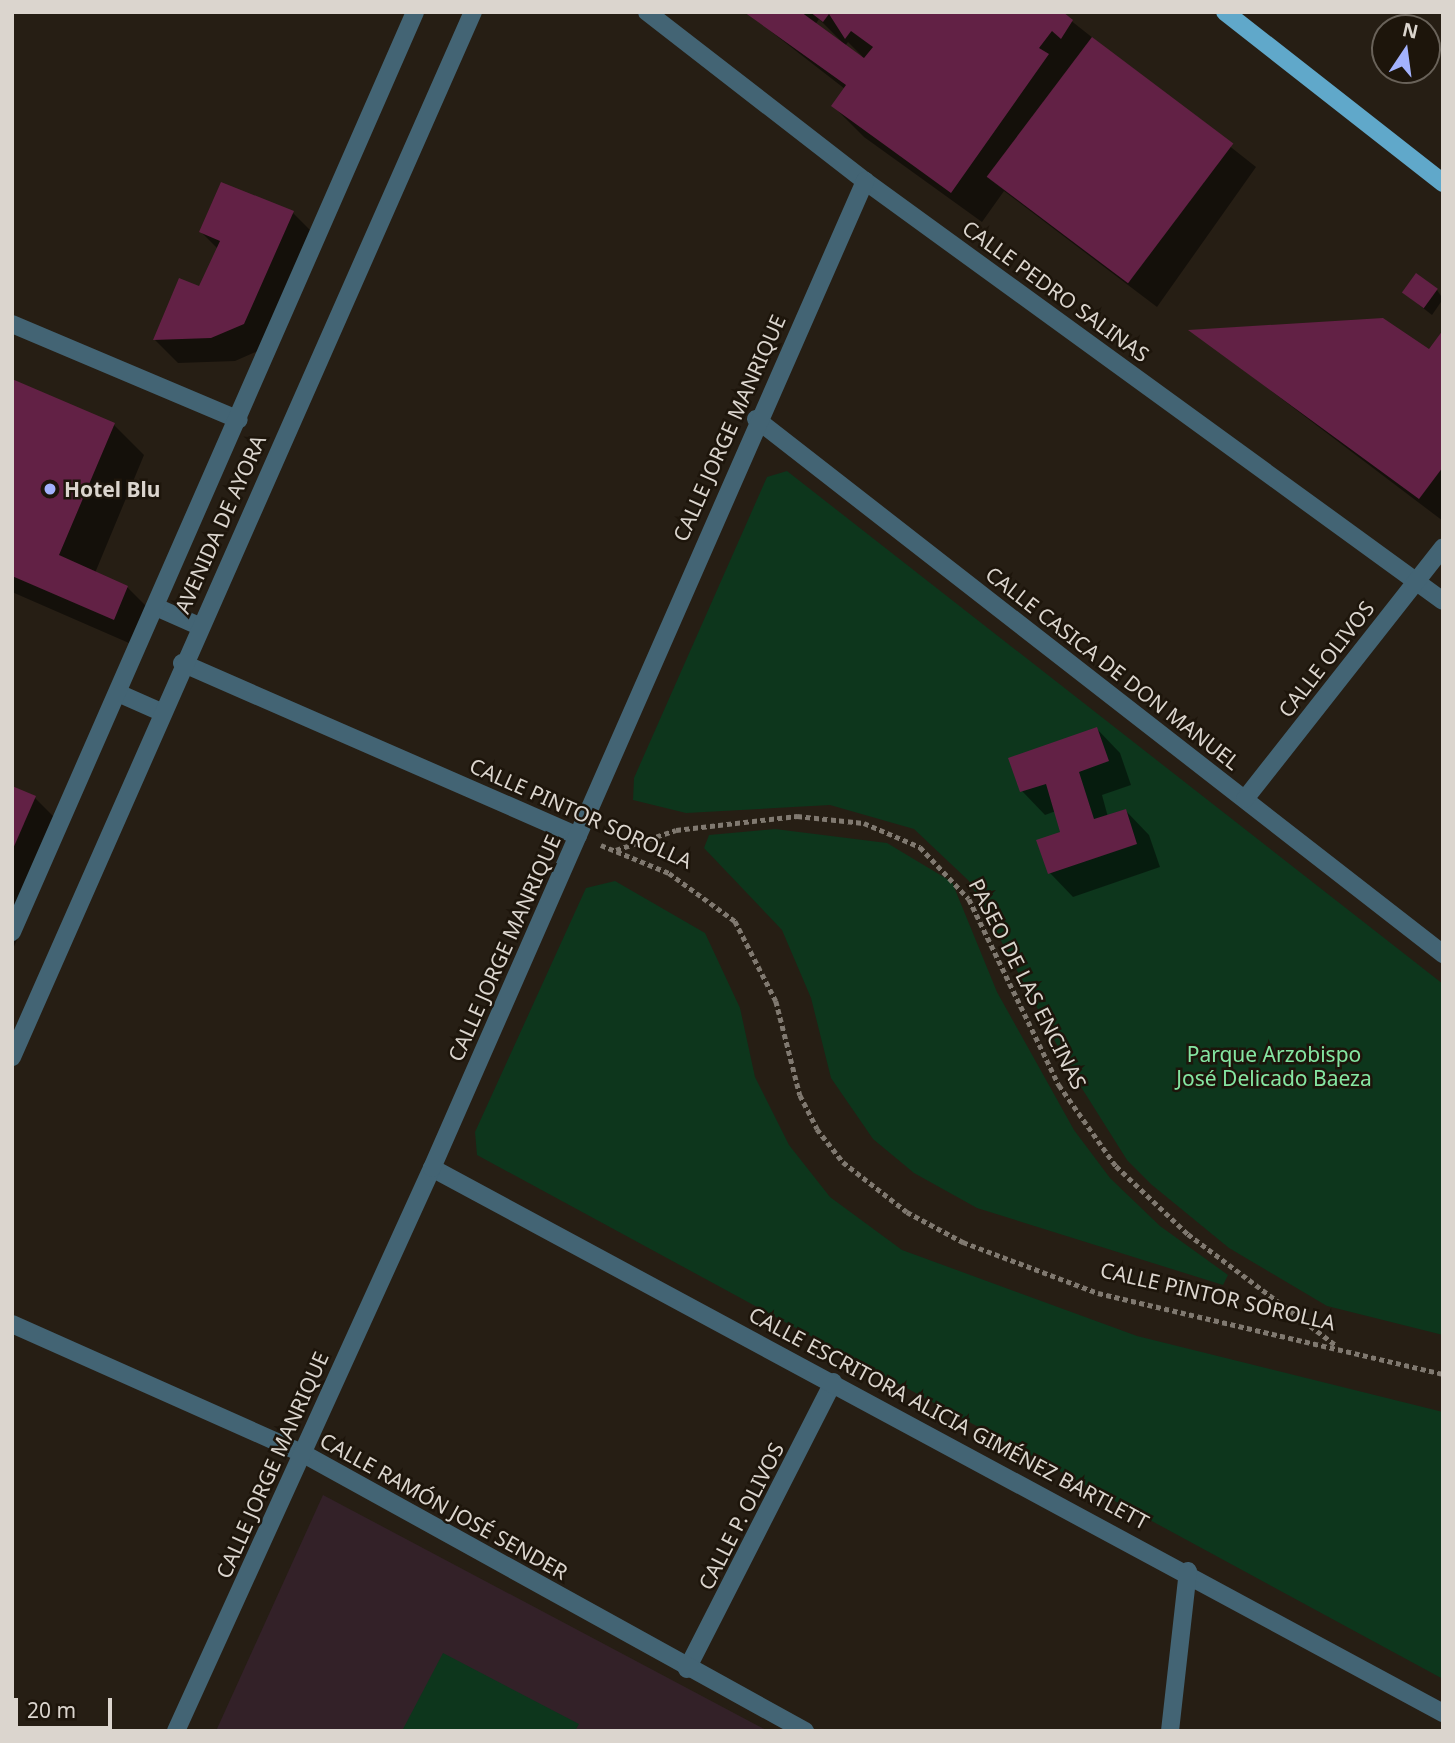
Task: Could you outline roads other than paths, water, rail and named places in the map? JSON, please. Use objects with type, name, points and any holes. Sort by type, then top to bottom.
[{"type":"main road","points":[[1225,12],[1443,183]]},
{"type":"street","name":"AVENIDA DE AYORA","points":[[12,932],[239,420],[415,12]]},
{"type":"street","name":"AVENIDA DE AYORA","points":[[12,1057],[161,712],[473,12]]},
{"type":"street","name":"CALLE PEDRO SALINAS","points":[[647,12],[865,181],[1443,601]]},
{"type":"street","name":"CALLE JORGE MANRIQUE","points":[[176,1731],[432,1168],[578,836],[756,419],[865,181]]},
{"type":"street","points":[[12,324],[239,420]]},
{"type":"street","name":"CALLE CASICA DE DON MANUEL","points":[[756,419],[1443,954]]},
{"type":"street","name":"CALLE OLIVOS","points":[[1245,799],[1443,547]]},
{"type":"street","points":[[156,607],[199,626]]},
{"type":"street","name":"CALLE PINTOR SOROLLA","points":[[183,663],[578,836]]},
{"type":"street","points":[[118,693],[161,712]]},
{"type":"street","name":"CALLE ESCRITORA ALICIA GIMÉNEZ BARTLETT","points":[[432,1168],[1188,1571],[1443,1713]]},
{"type":"street","name":"CALLE RAMÓN JOSÉ SENDER","points":[[12,1324],[302,1453],[687,1669],[805,1731]]},
{"type":"street","name":"CALLE P. OLIVOS","points":[[687,1669],[834,1382]]},
{"type":"street","points":[[1170,1731],[1188,1571]]},
{"type":"place","name":"Hotel Blu","points":[[50,489]]},
{"type":"park label","name":"Parque Arzobispo José Delicado Baeza","points":[[1274,1066]]}]
